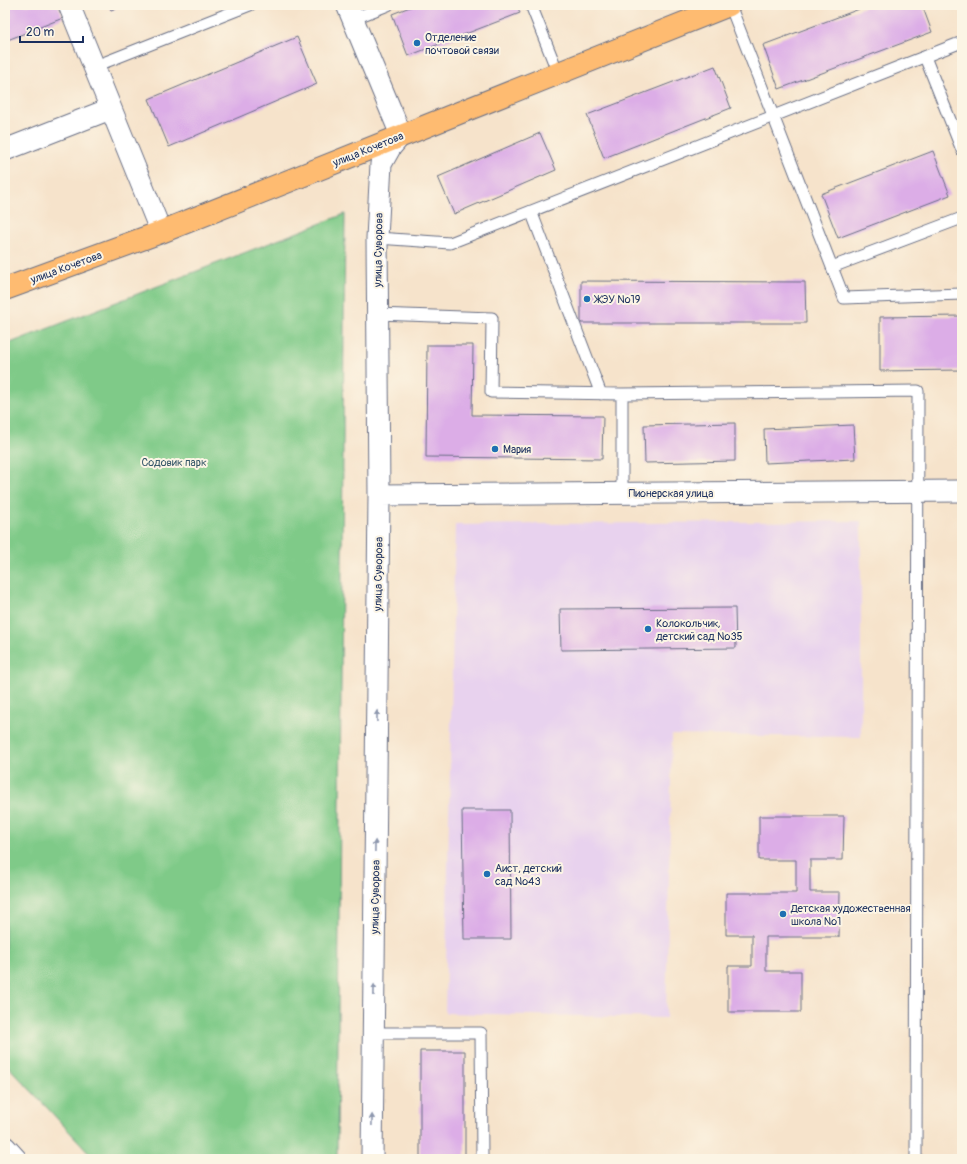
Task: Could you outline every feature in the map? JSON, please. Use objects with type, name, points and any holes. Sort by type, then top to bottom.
[{"type":"main road","name":"улица Кочетова","points":[[5,289],[161,232],[730,5]]},
{"type":"street","points":[[69,5],[161,232]]},
{"type":"street","points":[[350,12],[401,135]]},
{"type":"street","points":[[5,150],[110,108]]},
{"type":"street","name":"улица Суворова","points":[[372,1159],[379,495],[376,314],[377,238],[381,164],[390,148],[401,135]]},
{"type":"street","points":[[351,155],[369,156],[381,164]]},
{"type":"street","name":"Пионерская улица","points":[[379,495],[962,491]]},
{"type":"street","points":[[5,1147],[16,1159]]},
{"type":"lane","points":[[93,67],[250,5]]},
{"type":"lane","points":[[350,12],[388,5]]},
{"type":"lane","points":[[531,5],[558,73]]},
{"type":"lane","points":[[730,5],[844,298],[962,294]]},
{"type":"lane","points":[[377,238],[450,243],[962,42]]},
{"type":"lane","points":[[925,57],[962,150]]},
{"type":"lane","points":[[531,211],[600,394]]},
{"type":"lane","points":[[832,267],[962,218]]},
{"type":"lane","points":[[376,314],[492,318],[491,392],[622,394],[918,391],[919,492],[916,1159]]},
{"type":"lane","points":[[622,394],[622,494]]},
{"type":"lane","points":[[373,1033],[481,1033],[482,1159]]},
{"type":"shaded area","points":[[861,521],[861,737],[672,735],[666,1018],[445,1013],[455,525]]},
{"type":"shaded area","points":[[962,522],[962,1159],[961,1159]]},
{"type":"green space","name":"Содовик парк","points":[[345,214],[337,1159],[95,1159],[5,1063],[5,345]]},
{"type":"building","points":[[5,5],[58,5],[63,18],[5,41]]},
{"type":"building","points":[[108,5],[124,5],[111,10]]},
{"type":"building","points":[[415,5],[517,5],[520,13],[408,56],[392,14]]},
{"type":"building","points":[[870,5],[922,5],[932,32],[779,89],[763,45]]},
{"type":"building","points":[[297,37],[317,84],[169,147],[149,99]]},
{"type":"building","points":[[715,66],[731,108],[604,158],[587,115]]},
{"type":"building","points":[[540,133],[556,170],[454,214],[438,177]]},
{"type":"building","points":[[933,151],[950,195],[838,238],[821,194]]},
{"type":"building","points":[[581,281],[805,282],[806,323],[581,323]]},
{"type":"building","points":[[962,316],[962,370],[880,371],[880,317]]},
{"type":"building","points":[[427,345],[473,345],[472,415],[603,416],[602,459],[426,457]]},
{"type":"building","points":[[735,423],[735,461],[645,463],[644,425]]},
{"type":"building","points":[[853,425],[855,459],[765,463],[764,429]]},
{"type":"building","name":"Колокольчик, детский сад №35","points":[[735,608],[736,648],[561,650],[560,609]]},
{"type":"building","name":"Аист, детский сад №43","points":[[462,810],[510,810],[511,939],[464,939]]},
{"type":"building","name":"Детская художественная школа №1","points":[[759,816],[844,816],[843,860],[810,860],[810,892],[840,892],[839,937],[766,937],[766,971],[801,971],[801,1012],[728,1012],[728,966],[752,966],[752,935],[726,935],[726,893],[796,893],[796,860],[759,860]]},
{"type":"building","points":[[420,1051],[465,1051],[465,1158],[420,1158]]},
{"type":"place","name":"Отделение почтовой связи","points":[[417,43]]},
{"type":"place","name":"ЖЭУ №19","points":[[587,299]]},
{"type":"place","name":"Мария","points":[[495,449]]},
{"type":"place","name":"Колокольчик, детский сад №35","points":[[648,629]]},
{"type":"place","name":"Аист, детский сад №43","points":[[487,874]]},
{"type":"place","name":"Детская художественная школа №1","points":[[783,914]]}]
